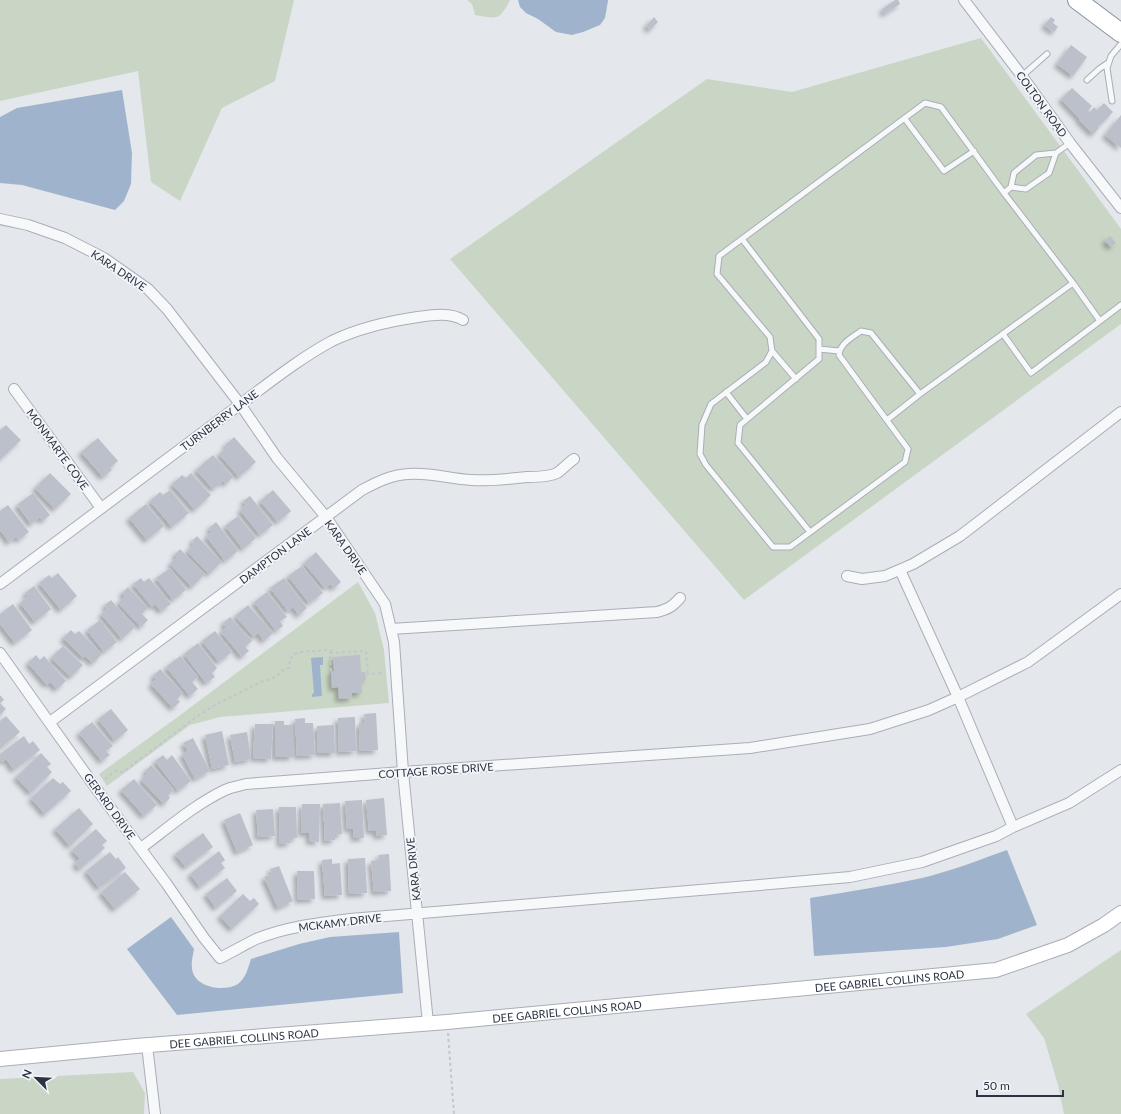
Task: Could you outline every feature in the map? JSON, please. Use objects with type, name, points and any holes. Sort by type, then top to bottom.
[{"type":"highway","points":[[1077,0],[1121,33]]},
{"type":"street","name":"COLTON ROAD","points":[[964,0],[1121,208]]},
{"type":"street","name":"KARA DRIVE","points":[[0,219],[28,225],[65,238],[104,258],[148,289],[166,309],[240,404],[277,458],[326,517],[386,604],[394,642],[403,772],[428,1023]]},
{"type":"street","name":"TURNBERRY LANE","points":[[0,584],[240,404],[311,354],[334,341],[355,332],[404,319],[430,315],[450,315],[459,317],[463,320]]},
{"type":"street","name":"MONMARTE COVE","points":[[14,389],[102,508]]},
{"type":"street","points":[[847,576],[862,579],[885,576],[913,564],[960,536],[1121,412]]},
{"type":"street","name":"DAMPTON LANE","points":[[50,722],[362,490],[394,476],[408,474],[440,475],[462,479],[491,480],[547,476],[557,473],[574,459]]},
{"type":"street","points":[[900,570],[958,697],[1014,827]]},
{"type":"street","name":"COTTAGE ROSE DRIVE","points":[[141,848],[190,811],[209,799],[226,790],[246,784],[750,748],[870,729],[929,710],[1028,662],[1121,594]]},
{"type":"street","points":[[391,629],[657,612],[666,610],[673,606],[680,598]]},
{"type":"street","name":"GERARD DRIVE","points":[[0,652],[95,787],[220,958]]},
{"type":"street","name":"MCKAMY DRIVE","points":[[220,958],[256,940],[281,931],[310,924],[850,877],[922,862],[996,836],[1068,803],[1121,770]]},
{"type":"street","name":"DEE GABRIEL COLLINS ROAD","points":[[0,1059],[147,1045],[447,1022],[996,970],[1068,945],[1104,925],[1121,913]]},
{"type":"street","points":[[147,1045],[154,1114]]},
{"type":"lane","points":[[1112,101],[1107,68],[1111,56],[1121,44]]},
{"type":"lane","points":[[1022,76],[1047,54]]},
{"type":"lane","points":[[1087,80],[1108,63]]},
{"type":"lane","points":[[796,379],[772,351],[770,337],[717,274],[719,256],[925,103],[941,107],[1100,321]]},
{"type":"lane","points":[[905,119],[944,171],[974,151]]},
{"type":"lane","points":[[1004,192],[1011,187],[1014,173],[1036,155],[1056,153],[1070,142]]},
{"type":"lane","points":[[1011,187],[1026,189],[1049,173],[1056,153]]},
{"type":"lane","points":[[742,239],[818,339],[819,359],[740,425],[738,443],[810,532]]},
{"type":"lane","points":[[887,420],[920,394],[1073,283]]},
{"type":"lane","points":[[1003,334],[1031,373],[1121,306]]},
{"type":"lane","points":[[772,351],[766,362],[711,404],[702,425],[700,454],[706,465],[773,547],[790,547],[905,462],[908,449],[839,355],[839,351],[844,343],[861,332],[871,333],[920,394]]},
{"type":"lane","points":[[819,349],[839,351]]},
{"type":"lane","points":[[726,392],[748,419]]},
{"type":"path","points":[[105,779],[115,771],[123,772],[214,705],[261,682],[276,677],[284,669],[289,668],[291,658],[299,652],[331,650],[332,653],[364,650],[366,652],[367,674],[383,673]]},
{"type":"path","points":[[331,671],[330,653],[332,653]]},
{"type":"path","points":[[447,1022],[454,1114]]},
{"type":"green space","points":[[0,0],[294,0],[275,81],[222,108],[180,201],[151,182],[138,71],[0,101]]},
{"type":"green space","points":[[467,0],[510,0],[503,12],[497,17],[493,18],[475,15],[472,4]]},
{"type":"green space","points":[[981,38],[1121,229],[1121,324],[744,600],[450,259],[707,79],[792,92]]},
{"type":"green space","points":[[358,582],[375,613],[384,650],[389,703],[220,717],[190,725],[107,786],[99,774]]},
{"type":"green space","points":[[1121,950],[1121,1114],[1064,1114],[1058,1085],[1044,1038],[1026,1014]]},
{"type":"green space","points":[[133,1072],[145,1093],[144,1114],[0,1114],[0,1079]]},
{"type":"water","points":[[518,0],[608,1],[605,18],[600,25],[572,35],[556,32],[538,19],[526,13],[520,7]]},
{"type":"water","points":[[122,90],[132,153],[131,184],[124,201],[115,210],[22,185],[0,183],[0,117],[17,108]]},
{"type":"water","points":[[323,657],[323,665],[320,665],[322,696],[312,697],[312,694],[314,693],[311,658]]},
{"type":"water","points":[[1007,850],[1037,925],[998,939],[946,947],[814,956],[810,898],[922,878],[954,869]]},
{"type":"water","points":[[171,917],[194,949],[192,968],[194,975],[203,984],[218,988],[232,987],[241,982],[245,976],[251,959],[299,944],[330,937],[399,932],[403,993],[177,1015],[127,949]]},
{"type":"building","points":[[895,0],[898,0],[900,4],[885,14],[882,9]]},
{"type":"building","points":[[654,17],[658,22],[650,30],[646,26]]},
{"type":"building","points":[[1051,17],[1055,20],[1053,23],[1058,27],[1054,32],[1044,25]]},
{"type":"building","points":[[1071,45],[1087,57],[1073,76],[1057,64]]},
{"type":"building","points":[[1072,88],[1092,106],[1088,111],[1090,112],[1094,107],[1097,110],[1104,103],[1113,112],[1093,134],[1061,99]]},
{"type":"building","points":[[1121,115],[1121,148],[1105,135]]},
{"type":"building","points":[[1110,236],[1116,243],[1111,247],[1105,241]]},
{"type":"building","points":[[6,425],[21,440],[0,460],[0,430]]},
{"type":"building","points":[[234,437],[256,462],[239,477],[219,454],[227,447],[225,445]]},
{"type":"building","points":[[98,438],[118,461],[110,468],[112,470],[103,477],[81,452]]},
{"type":"building","points":[[213,455],[233,477],[226,484],[223,481],[213,489],[196,470]]},
{"type":"building","points":[[50,473],[71,494],[55,509],[35,488]]},
{"type":"building","points":[[191,473],[211,495],[195,510],[172,484],[182,475],[186,478]]},
{"type":"building","points":[[170,490],[189,513],[172,527],[150,501],[160,492],[163,495]]},
{"type":"building","points":[[273,490],[291,511],[278,522],[260,501]]},
{"type":"building","points":[[33,493],[50,515],[43,521],[40,517],[31,524],[17,505]]},
{"type":"building","points":[[250,496],[273,525],[260,535],[240,510],[246,505],[243,501]]},
{"type":"building","points":[[146,504],[164,526],[147,540],[129,518]]},
{"type":"building","points":[[8,505],[29,532],[19,540],[16,537],[9,542],[0,530],[0,511]]},
{"type":"building","points":[[238,516],[256,538],[243,549],[225,526]]},
{"type":"building","points":[[216,522],[238,551],[225,561],[206,536],[212,532],[209,528]]},
{"type":"building","points":[[197,536],[222,562],[209,574],[187,551],[194,544],[192,541]]},
{"type":"building","points":[[180,549],[205,574],[192,587],[170,564],[177,557],[175,554]]},
{"type":"building","points":[[316,552],[341,582],[334,588],[330,584],[325,588],[304,563]]},
{"type":"building","points":[[302,566],[323,593],[309,603],[288,576]]},
{"type":"building","points":[[170,568],[186,590],[173,600],[156,578]]},
{"type":"building","points":[[58,573],[77,596],[61,610],[39,583],[49,575],[52,578]]},
{"type":"building","points":[[141,578],[144,582],[149,578],[171,604],[161,611],[155,604],[152,607],[133,584]]},
{"type":"building","points":[[284,578],[307,608],[299,615],[293,607],[288,611],[270,588]]},
{"type":"building","points":[[34,586],[51,609],[35,622],[20,603],[28,596],[25,593]]},
{"type":"building","points":[[128,587],[148,608],[142,614],[148,620],[141,627],[118,603],[125,596],[122,593]]},
{"type":"building","points":[[267,592],[287,617],[280,621],[283,626],[276,631],[254,602]]},
{"type":"building","points":[[111,600],[135,627],[122,639],[101,614],[107,609],[105,605]]},
{"type":"building","points":[[13,604],[32,630],[15,643],[0,624],[0,614]]},
{"type":"building","points":[[248,605],[273,633],[264,641],[258,633],[254,637],[235,616]]},
{"type":"building","points":[[230,617],[252,641],[245,647],[249,651],[242,657],[221,632],[226,627],[223,623]]},
{"type":"building","points":[[100,620],[117,642],[104,652],[87,630]]},
{"type":"building","points":[[71,630],[75,634],[79,631],[102,654],[93,663],[85,656],[83,658],[63,638]]},
{"type":"building","points":[[215,631],[232,652],[219,662],[202,641]]},
{"type":"building","points":[[198,643],[217,668],[212,673],[215,677],[206,683],[184,654]]},
{"type":"building","points":[[63,646],[83,665],[71,677],[51,658]]},
{"type":"building","points":[[36,655],[40,660],[44,656],[66,681],[57,689],[50,682],[47,685],[28,663]]},
{"type":"building","points":[[360,655],[361,672],[365,672],[366,680],[361,681],[362,693],[352,693],[352,698],[339,699],[338,687],[332,688],[331,671],[334,671],[333,657]]},
{"type":"building","points":[[180,656],[198,677],[192,682],[198,689],[190,696],[166,667]]},
{"type":"building","points":[[160,669],[183,693],[177,699],[180,702],[173,708],[151,684],[156,679],[153,676]]},
{"type":"building","points":[[0,695],[4,700],[0,703]]},
{"type":"building","points":[[0,703],[6,709],[0,715]]},
{"type":"building","points":[[111,709],[128,730],[115,741],[98,719]]},
{"type":"building","points":[[376,713],[378,750],[360,751],[359,723],[365,723],[364,714]]},
{"type":"building","points":[[6,716],[20,732],[2,747],[0,745],[0,721]]},
{"type":"building","points":[[355,717],[356,751],[339,752],[338,718]]},
{"type":"building","points":[[305,718],[305,723],[313,723],[315,755],[297,756],[295,719]]},
{"type":"building","points":[[275,721],[284,721],[284,725],[293,725],[293,757],[275,757]]},
{"type":"building","points":[[92,722],[113,746],[106,751],[110,755],[102,761],[79,733]]},
{"type":"building","points":[[255,724],[273,724],[271,759],[253,758]]},
{"type":"building","points":[[334,725],[335,753],[318,753],[317,726]]},
{"type":"building","points":[[222,731],[229,765],[212,769],[205,735]]},
{"type":"building","points":[[247,732],[251,759],[235,762],[230,735]]},
{"type":"building","points":[[24,736],[29,744],[33,741],[40,750],[14,770],[6,759],[2,762],[0,760],[0,754]]},
{"type":"building","points":[[193,738],[210,771],[195,779],[182,754],[188,751],[183,743]]},
{"type":"building","points":[[41,753],[51,764],[47,767],[52,772],[31,793],[16,777]]},
{"type":"building","points":[[163,755],[167,760],[172,755],[191,781],[178,791],[155,761]]},
{"type":"building","points":[[151,765],[174,789],[168,796],[170,798],[164,804],[141,780],[148,773],[145,771]]},
{"type":"building","points":[[53,778],[60,784],[63,782],[71,791],[45,814],[31,798]]},
{"type":"building","points":[[134,779],[157,805],[144,816],[121,790]]},
{"type":"building","points":[[384,798],[387,835],[377,836],[376,831],[369,831],[366,800]]},
{"type":"building","points":[[362,800],[364,838],[354,838],[353,829],[347,829],[345,801]]},
{"type":"building","points":[[340,803],[342,834],[335,835],[335,840],[325,841],[323,804]]},
{"type":"building","points":[[302,804],[320,804],[319,842],[309,841],[309,833],[301,833]]},
{"type":"building","points":[[279,807],[296,807],[297,838],[290,838],[291,843],[280,844]]},
{"type":"building","points":[[79,808],[93,824],[70,846],[55,829]]},
{"type":"building","points":[[273,809],[275,836],[258,837],[256,810]]},
{"type":"building","points":[[240,813],[253,845],[237,852],[224,820]]},
{"type":"building","points":[[96,829],[107,841],[102,845],[105,848],[80,869],[75,863],[80,859],[72,850]]},
{"type":"building","points":[[203,833],[213,847],[186,867],[175,854]]},
{"type":"building","points":[[219,851],[225,860],[221,863],[225,868],[200,887],[190,874]]},
{"type":"building","points":[[110,852],[116,859],[118,857],[126,868],[99,888],[86,871]]},
{"type":"building","points":[[389,854],[391,891],[374,892],[371,861],[379,860],[378,855]]},
{"type":"building","points":[[365,858],[367,893],[349,894],[348,859]]},
{"type":"building","points":[[332,859],[332,864],[340,863],[342,895],[325,896],[322,860]]},
{"type":"building","points":[[279,866],[293,901],[278,908],[264,877],[272,874],[270,869]]},
{"type":"building","points":[[297,871],[314,871],[315,899],[298,900]]},
{"type":"building","points":[[125,872],[140,889],[115,909],[101,892]]},
{"type":"building","points":[[227,878],[237,891],[216,908],[206,894]]},
{"type":"building","points":[[243,894],[250,901],[254,898],[259,904],[232,929],[220,916]]}]
